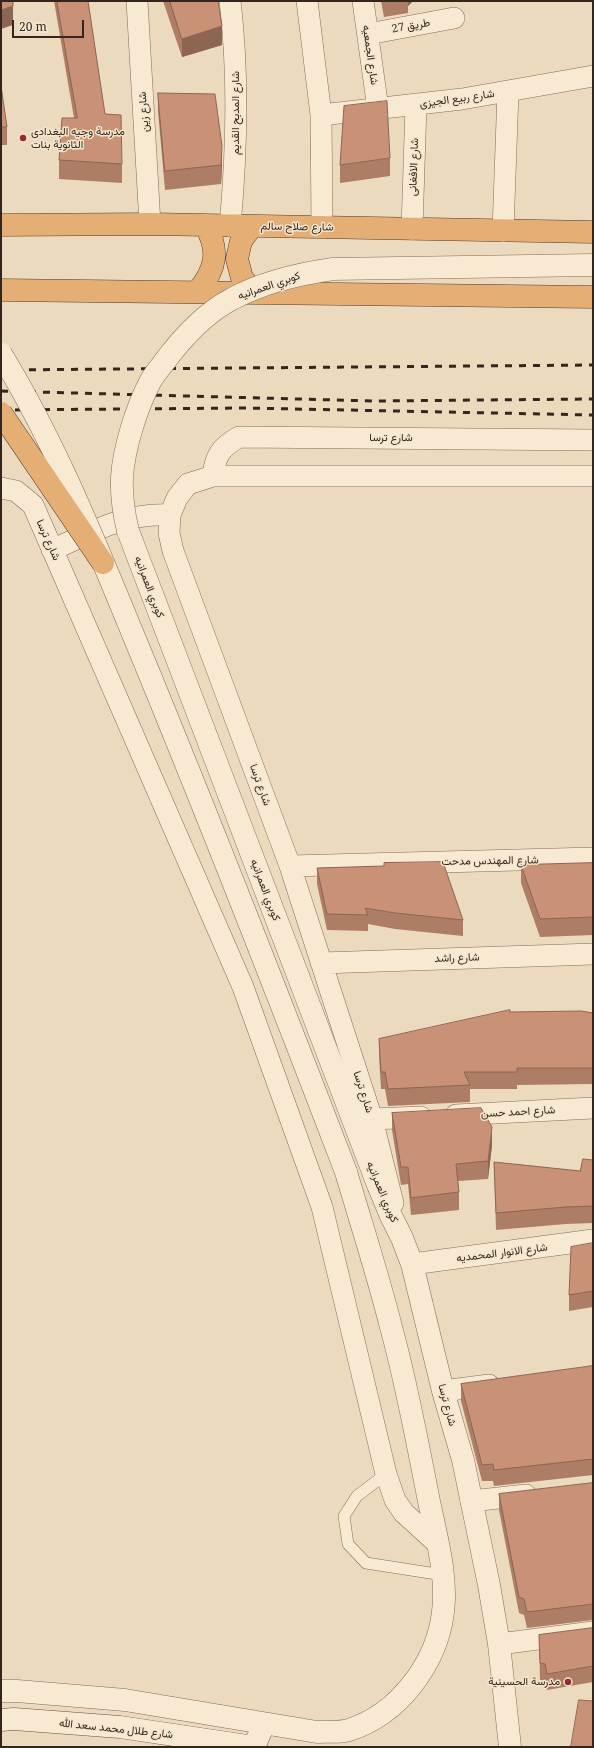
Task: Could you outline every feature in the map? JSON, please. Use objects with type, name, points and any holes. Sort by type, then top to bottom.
[{"type":"highway","name":"شارع صلاح سالم","points":[[1,225],[150,224],[593,232]]},
{"type":"highway","points":[[198,291],[207,280],[213,266],[214,259],[212,237],[205,225]]},
{"type":"highway","points":[[252,226],[241,241],[238,259],[242,278],[254,292]]},
{"type":"highway","points":[[1,290],[198,291],[593,297]]},
{"type":"highway","points":[[1,413],[103,563]]},
{"type":"street","name":"شارع زين","points":[[137,1],[150,224]]},
{"type":"street","name":"شارع المدبح القديم","points":[[230,1],[234,27],[237,97],[236,166],[230,226]]},
{"type":"street","points":[[308,1],[321,115],[322,227]]},
{"type":"street","name":"شارع الجمعيه","points":[[363,1],[378,108]]},
{"type":"street","name":"طريق 27","points":[[368,34],[454,18]]},
{"type":"street","name":"شارع ربيع الجيزى","points":[[321,115],[416,105],[508,92],[593,76]]},
{"type":"street","points":[[503,231],[508,92]]},
{"type":"street","name":"شارع الافغانى","points":[[412,229],[416,105]]},
{"type":"street","name":"كوبري العمرانيه","points":[[402,1238],[378,1185],[128,531],[123,505],[122,478],[129,436],[150,382],[179,341],[202,320],[232,299],[279,280],[308,272],[333,269],[593,265]]},
{"type":"street","points":[[1,354],[18,382],[60,464],[103,563],[211,825],[346,1172],[392,1327],[414,1426],[444,1575],[443,1612],[436,1643],[422,1672],[402,1697],[377,1716],[349,1730],[317,1732],[125,1700],[1,1691]]},
{"type":"street","name":"شارع ترسا","points":[[214,476],[215,464],[220,452],[228,443],[239,438],[593,440]]},
{"type":"street","name":"شارع ترسا","points":[[510,1747],[499,1644],[489,1585],[463,1460],[443,1392],[412,1264],[402,1238],[372,1119],[290,866],[173,551],[169,533],[170,515],[177,498],[188,484],[214,476],[593,476]]},
{"type":"street","name":"شارع ترسا","points":[[1,488],[16,491],[33,505],[243,987],[322,1207],[386,1474],[395,1500],[404,1513],[437,1544]]},
{"type":"street","points":[[52,550],[114,522],[149,515],[170,515]]},
{"type":"street","name":"شارع المهندس مدحت","points":[[290,866],[593,858]]},
{"type":"street","name":"شارع راشد","points":[[321,963],[593,954]]},
{"type":"street","name":"شارع احمد حسن","points":[[372,1119],[593,1108]]},
{"type":"street","name":"شارع الانوار المحمديه","points":[[412,1264],[593,1240]]},
{"type":"street","points":[[443,1392],[506,1382]]},
{"type":"street","points":[[471,1501],[547,1492]]},
{"type":"street","points":[[499,1644],[593,1632]]},
{"type":"street","name":"شارع طلال محمد سعد الله","points":[[1,1720],[14,1719],[120,1727],[254,1747]]},
{"type":"street","points":[[254,1747],[264,1724]]},
{"type":"lane","points":[[386,1474],[357,1496],[344,1516],[348,1544],[366,1563],[444,1575]]},
{"type":"building","points":[[1,1],[13,1],[13,6],[1,10]]},
{"type":"building","points":[[57,1],[88,1],[105,114],[121,115],[122,164],[59,160],[62,118],[77,118]]},
{"type":"building","points":[[170,1],[218,1],[222,26],[182,39]]},
{"type":"building","points":[[1,86],[7,127],[1,127]]},
{"type":"building","points":[[158,93],[215,94],[222,146],[221,165],[165,171]]},
{"type":"building","points":[[387,101],[390,158],[340,165],[344,106]]},
{"type":"building","points":[[443,862],[463,920],[395,913],[365,908],[368,915],[327,914],[317,868],[384,866],[384,863]]},
{"type":"building","points":[[593,863],[593,917],[540,919],[521,865]]},
{"type":"building","points":[[510,1010],[510,1012],[581,1011],[593,1013],[593,1068],[517,1068],[517,1072],[464,1072],[470,1085],[388,1089],[385,1072],[381,1072],[379,1039]]},
{"type":"building","points":[[481,1108],[492,1127],[488,1161],[456,1164],[459,1192],[411,1198],[408,1167],[401,1167],[392,1113]]},
{"type":"building","points":[[583,1159],[593,1160],[593,1206],[496,1213],[494,1162],[580,1171]]},
{"type":"building","points":[[593,1243],[593,1291],[569,1295],[571,1247]]},
{"type":"building","points":[[593,1366],[593,1459],[494,1470],[493,1464],[482,1465],[461,1384]]},
{"type":"building","points":[[593,1483],[593,1604],[527,1612],[524,1599],[519,1597],[499,1494]]},
{"type":"building","points":[[593,1628],[593,1666],[547,1674],[545,1664],[540,1663],[539,1635]]},
{"type":"building","points":[[579,1700],[593,1701],[593,1747],[571,1747]]},
{"type":"railway","points":[[1,370],[593,365]]},
{"type":"railway","points":[[1,391],[374,401],[593,399]]},
{"type":"railway","points":[[1,410],[246,408],[593,415]]},
{"type":"place","name":"مدرسة وجيه البغدادى الثانوية بنات","points":[[23,138]]},
{"type":"place","name":"مدرسة الحسينية","points":[[568,1682]]}]
